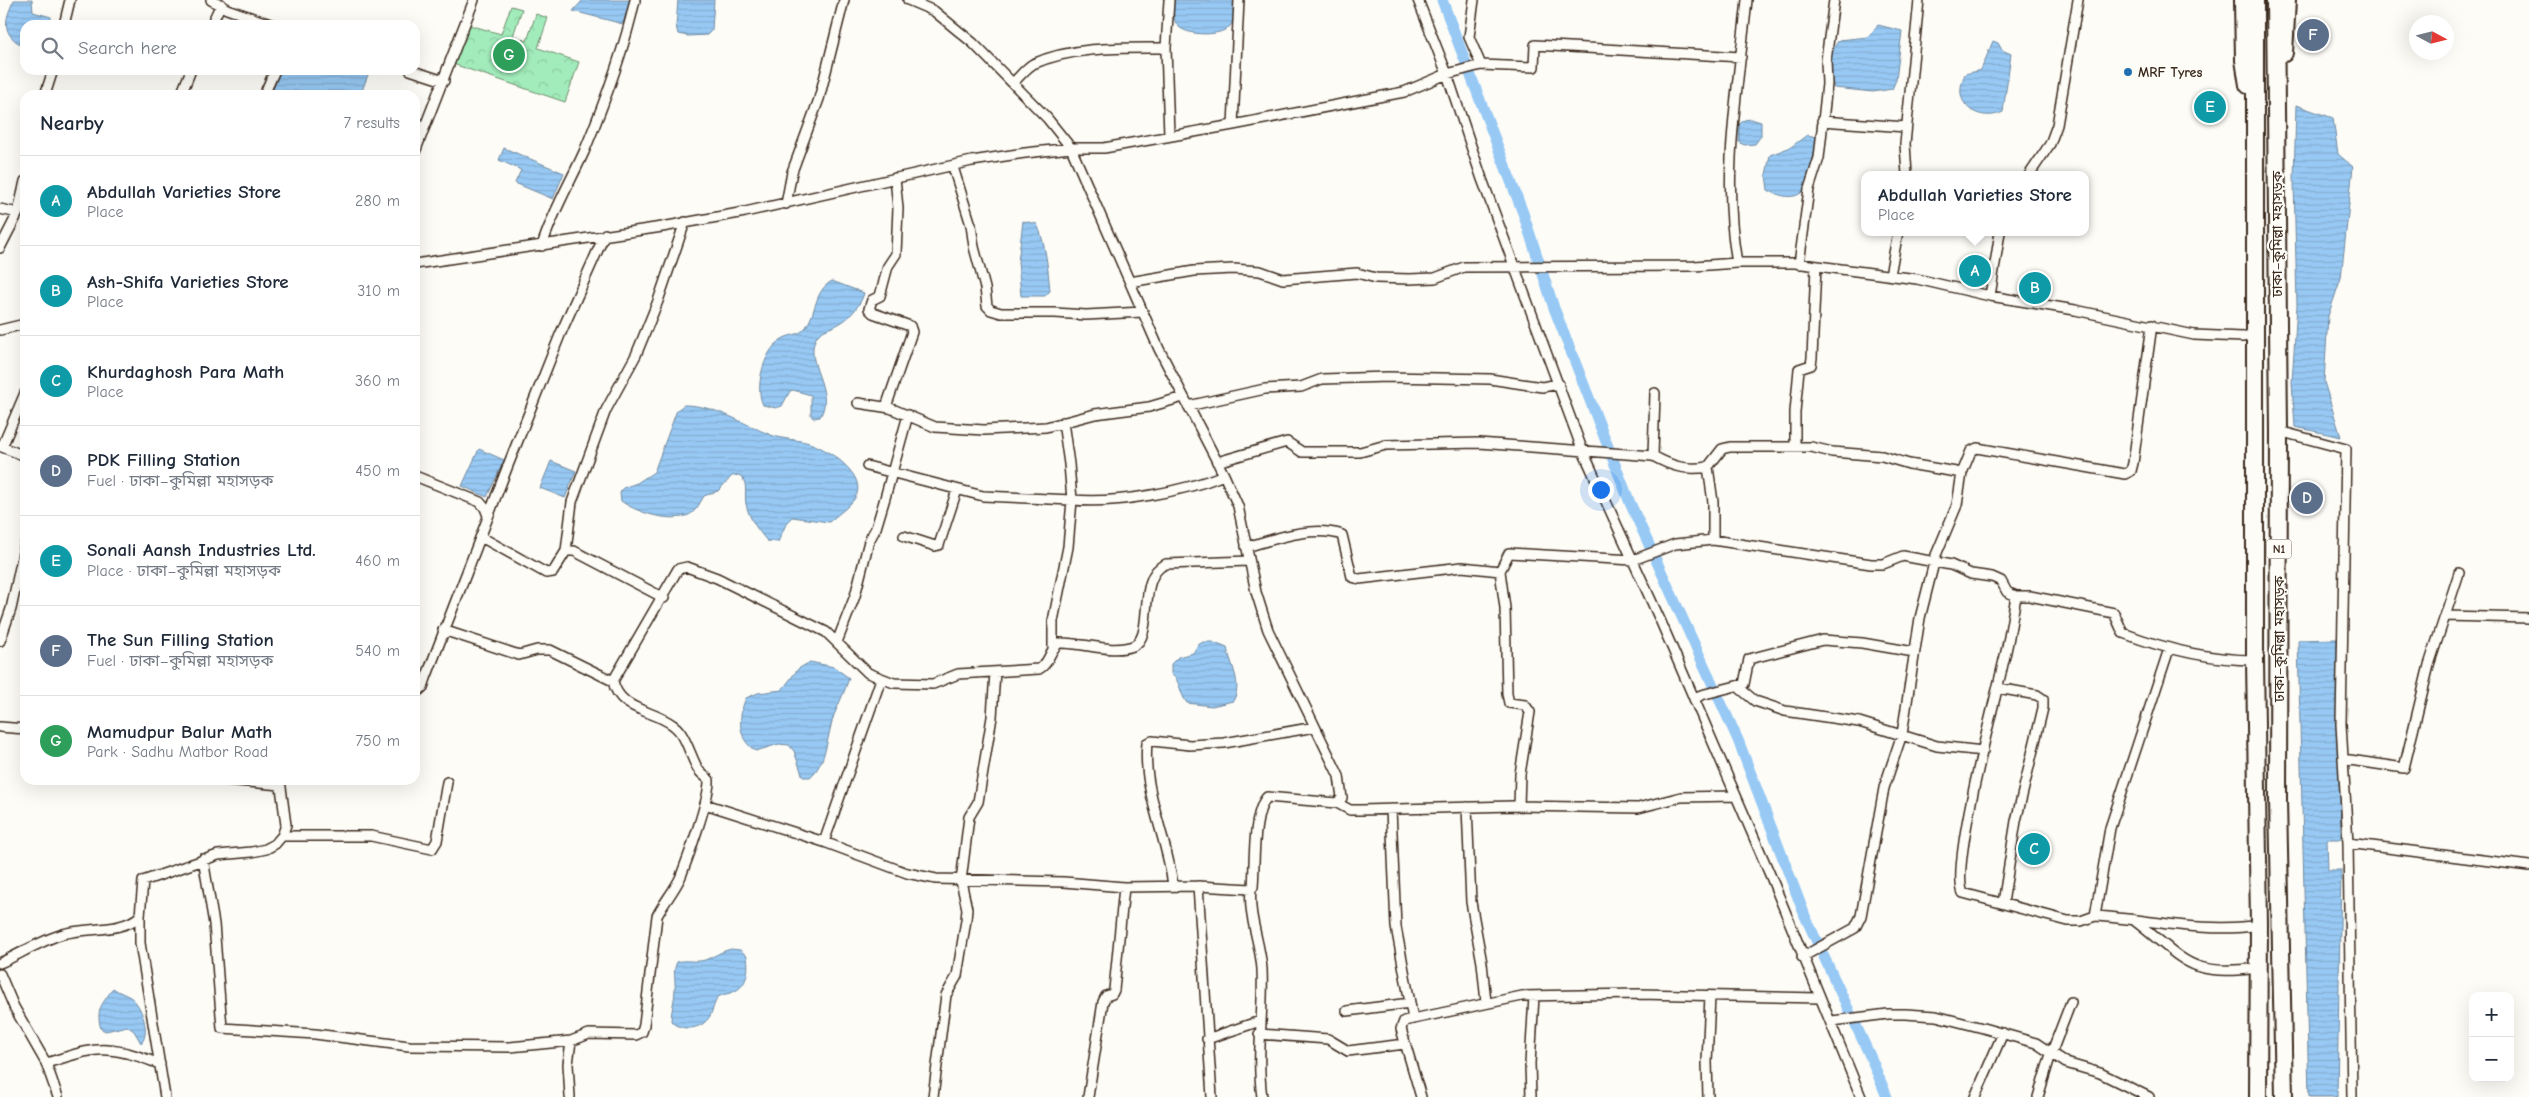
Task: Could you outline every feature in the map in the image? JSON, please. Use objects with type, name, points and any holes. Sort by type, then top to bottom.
[{"type":"highway","points":[[2243,0],[2244,60],[2254,114]]},
{"type":"highway","name":"ঢাকা–কুমিল্লা মহাসড়ক","points":[[2255,0],[2255,660],[2259,925],[2258,1097]]},
{"type":"highway","name":"ঢাকা–কুমিল্লা মহাসড়ক","points":[[2275,0],[2279,431],[2278,800],[2281,1026],[2284,1097]]},
{"type":"highway","points":[[2276,108],[2287,30],[2287,0]]},
{"type":"street","points":[[65,20],[70,0]]},
{"type":"street","points":[[211,0],[227,9],[259,20]]},
{"type":"street","points":[[420,140],[474,0]]},
{"type":"street","points":[[542,246],[548,226],[584,151],[604,98],[634,0]]},
{"type":"street","points":[[786,204],[792,172],[819,99],[844,0]]},
{"type":"street","points":[[908,0],[940,16],[973,43],[1047,118],[1071,148],[1143,312],[1238,506],[1249,561],[1268,630],[1339,776],[1342,798],[1337,803]]},
{"type":"street","points":[[1169,0],[1166,48],[1169,135]]},
{"type":"street","points":[[1233,125],[1239,0]]},
{"type":"street","points":[[1418,0],[1451,72],[1482,179],[1582,450],[1698,697],[1736,796],[1819,998],[1832,1020],[1841,1050],[1861,1097]]},
{"type":"street","points":[[1474,0],[1469,37],[1481,65]]},
{"type":"street","points":[[1738,263],[1731,226],[1729,182],[1746,0]]},
{"type":"street","points":[[1799,264],[1809,189],[1819,158],[1827,84],[1826,60],[1834,0]]},
{"type":"street","points":[[1906,171],[1904,154],[1919,0]]},
{"type":"street","points":[[2032,171],[2050,144],[2057,125],[2078,0]]},
{"type":"street","points":[[213,20],[221,4]]},
{"type":"street","points":[[420,263],[542,246],[786,204],[895,178],[953,167],[972,161],[1071,148],[1104,148],[1233,125],[1404,92],[1451,72],[1481,65],[1534,67],[1535,45],[1741,58]]},
{"type":"street","points":[[1013,83],[1031,65],[1078,52],[1116,48],[1166,48]]},
{"type":"street","points":[[420,73],[444,81]]},
{"type":"street","points":[[47,90],[51,75]]},
{"type":"street","points":[[183,90],[189,75]]},
{"type":"street","points":[[266,90],[273,75]]},
{"type":"street","points":[[1822,121],[1906,127]]},
{"type":"street","points":[[953,167],[971,225],[974,247],[986,288],[987,306],[991,310],[1001,313],[1086,315],[1143,312]]},
{"type":"street","points":[[886,407],[912,332],[910,326],[873,313],[869,309],[872,300],[880,296],[888,266],[896,254],[898,208],[895,178]]},
{"type":"street","points":[[0,248],[18,213],[20,204]]},
{"type":"street","points":[[0,208],[18,213]]},
{"type":"street","points":[[481,537],[546,573],[553,572],[566,551],[572,502],[606,410],[636,355],[658,301],[685,222]]},
{"type":"street","points":[[420,689],[560,334],[605,234]]},
{"type":"street","points":[[1890,275],[1897,236]]},
{"type":"street","points":[[1990,296],[1999,236]]},
{"type":"street","points":[[1130,282],[1208,270],[1248,269],[1283,279],[1356,274],[1376,278],[1409,279],[1435,278],[1464,266],[1799,264],[1936,282],[1990,296],[2152,325],[2194,335],[2243,337],[2256,333]]},
{"type":"street","points":[[1795,446],[1795,412],[1799,369],[1811,365],[1812,358],[1816,266]]},
{"type":"street","points":[[0,330],[20,325]]},
{"type":"street","points":[[1802,957],[1855,928],[1861,916],[1884,788],[1902,734],[1914,652],[1934,563],[1957,505],[1962,473],[1971,451],[1977,448],[2118,473],[2126,474],[2131,471],[2152,325]]},
{"type":"street","points":[[1188,406],[1264,389],[1301,387],[1322,379],[1388,377],[1490,379],[1542,387],[1559,384]]},
{"type":"street","points":[[1653,456],[1655,393]]},
{"type":"street","points":[[858,403],[886,407],[935,426],[967,430],[1046,427],[1095,414],[1149,408],[1183,397]]},
{"type":"street","points":[[20,405],[2,447],[20,454]]},
{"type":"street","points":[[837,642],[855,596],[867,547],[876,528],[908,415]]},
{"type":"street","points":[[203,860],[214,924],[222,1028],[323,1035],[409,1046],[510,1047],[570,1041],[588,1034],[636,1035],[642,1032],[657,916],[680,877],[709,788],[708,780],[698,770],[676,726],[664,718],[636,709],[615,691],[613,681],[664,598],[678,569],[687,567],[717,578],[826,632],[868,673],[894,683],[934,684],[958,674],[1039,669],[1045,666],[1053,647],[1053,621],[1068,547],[1072,500],[1063,422]]},
{"type":"street","points":[[2279,431],[2346,449],[2341,724],[2348,843],[2352,1097]]},
{"type":"street","points":[[1217,462],[1287,442],[1302,452],[1360,452],[1386,445],[1478,443],[1582,450],[1596,454],[1653,456],[1671,466],[1708,467]]},
{"type":"street","points":[[1713,540],[1713,502],[1708,467],[1722,450],[1730,447],[1811,447],[1832,452],[1882,456],[1909,464],[1962,473]]},
{"type":"street","points":[[867,466],[957,490],[1003,498],[1072,500],[1128,498],[1193,485],[1224,475]]},
{"type":"street","points":[[420,478],[480,502],[488,516]]},
{"type":"street","points":[[904,536],[935,546],[939,545],[957,490]]},
{"type":"street","points":[[1246,547],[1309,533],[1335,533],[1342,535],[1352,577],[1359,579],[1462,567],[1500,571]]},
{"type":"street","points":[[1519,806],[1520,774],[1530,712],[1525,705],[1509,703],[1507,694],[1505,608],[1500,571],[1509,553],[1633,560],[1669,546],[1713,540],[1872,564],[1882,564],[1903,556],[1951,565],[1971,574],[1992,577],[2002,581],[2007,592],[2016,596],[2030,596],[2114,614],[2123,633],[2169,649],[2235,660],[2255,660]]},
{"type":"street","points":[[566,551],[574,551],[593,560],[664,598]]},
{"type":"street","points":[[1053,647],[1059,643],[1070,642],[1115,648],[1135,645],[1140,639],[1151,582],[1157,568],[1166,564],[1249,561]]},
{"type":"street","points":[[0,641],[11,609],[20,567]]},
{"type":"street","points":[[2343,759],[2404,768],[2429,665],[2459,573]]},
{"type":"street","points":[[2016,596],[1998,688],[1965,834],[1960,887],[1963,893],[2068,921],[2080,921],[2095,916],[2135,921],[2240,928],[2259,925]]},
{"type":"street","points":[[2446,616],[2529,618]]},
{"type":"street","points":[[443,630],[519,655],[550,650],[613,681]]},
{"type":"street","points":[[1698,697],[1744,684],[1748,659],[1823,640],[1914,652]]},
{"type":"street","points":[[2095,916],[2110,828],[2169,649]]},
{"type":"street","points":[[933,1097],[946,995],[957,976],[966,920],[967,909],[961,881],[969,817],[978,802],[992,717],[995,672]]},
{"type":"street","points":[[824,842],[881,679]]},
{"type":"street","points":[[1737,686],[1755,701],[1785,712],[1829,716],[1902,734],[1937,746],[1983,751]]},
{"type":"street","points":[[1998,688],[2037,695],[2043,699],[2043,708],[2016,822],[2003,903]]},
{"type":"street","points":[[1173,886],[1169,858],[1148,777],[1147,743],[1224,743],[1315,726]]},
{"type":"street","points":[[0,727],[20,729]]},
{"type":"street","points":[[165,1097],[140,943],[143,881],[218,854],[266,849],[282,836],[371,836],[432,849],[437,841],[447,782]]},
{"type":"street","points":[[280,785],[286,816],[282,836]]},
{"type":"street","points":[[1262,1097],[1259,1034],[1261,955],[1250,916],[1257,829],[1263,801],[1267,797],[1337,803],[1350,810],[1519,806],[1638,808],[1681,797],[1736,796]]},
{"type":"street","points":[[705,804],[824,842],[907,873],[961,881],[1064,882],[1124,887],[1198,886],[1251,889]]},
{"type":"street","points":[[1467,807],[1471,902],[1482,963],[1486,1002]]},
{"type":"street","points":[[1391,809],[1396,926],[1413,1019]]},
{"type":"street","points":[[2348,843],[2529,866]]},
{"type":"street","points":[[1198,886],[1212,1097]]},
{"type":"street","points":[[1088,1097],[1103,1002],[1106,996],[1114,990],[1124,887]]},
{"type":"street","points":[[0,963],[61,935],[120,926],[134,921],[140,916]]},
{"type":"street","points":[[2135,921],[2191,965],[2210,971],[2230,972],[2258,968]]},
{"type":"street","points":[[0,974],[14,1007],[46,1063],[58,1097]]},
{"type":"street","points":[[1421,1097],[1401,1029],[1404,1021],[1486,1002],[1534,996],[1819,998]]},
{"type":"street","points":[[1531,1097],[1530,1064],[1534,996]]},
{"type":"street","points":[[1708,1097],[1707,1062],[1710,996]]},
{"type":"street","points":[[2038,1097],[2051,1054],[2071,1002]]},
{"type":"street","points":[[1347,1011],[1410,1003]]},
{"type":"street","points":[[1832,1020],[1888,1014],[1936,1016],[2036,1043],[2066,1063],[2100,1073],[2149,1097]]},
{"type":"street","points":[[1207,1039],[1260,1021]]},
{"type":"street","points":[[1975,1097],[2003,1033]]},
{"type":"street","points":[[1259,1034],[1328,1040],[1348,1051],[1405,1044]]},
{"type":"street","points":[[570,1041],[568,1064],[570,1097]]},
{"type":"street","points":[[46,1063],[98,1050],[109,1050],[128,1052],[160,1064]]},
{"type":"green space","points":[[511,6],[522,9],[513,36],[527,41],[536,14],[548,18],[538,48],[579,62],[565,102],[450,63],[466,24],[501,34]]},
{"type":"water","points":[[14,0],[32,0],[33,12],[51,17],[51,20],[20,20],[20,44],[9,33],[7,27],[8,15]]},
{"type":"water","points":[[583,0],[630,0],[623,24],[573,11]]},
{"type":"water","points":[[678,0],[714,0],[712,30],[707,35],[688,36],[678,34],[676,26]]},
{"type":"water","points":[[1173,0],[1236,0],[1232,23],[1226,30],[1219,32],[1204,34],[1189,32],[1182,29],[1176,23]]},
{"type":"water","points":[[1878,25],[1902,31],[1896,80],[1892,89],[1873,92],[1834,88],[1830,63],[1835,45],[1839,40],[1868,37]]},
{"type":"water","points":[[1993,41],[1998,43],[2002,50],[2011,54],[2003,112],[1985,115],[1974,112],[1965,104],[1961,95],[1961,89],[1965,74],[1981,70]]},
{"type":"water","points":[[278,75],[368,75],[362,90],[273,90]]},
{"type":"water","points":[[2296,105],[2333,118],[2338,154],[2353,167],[2341,278],[2328,316],[2324,382],[2341,437],[2295,427],[2292,382],[2297,305],[2294,181]]},
{"type":"water","points":[[1751,119],[1761,122],[1761,136],[1755,144],[1744,145],[1739,142],[1739,125],[1744,120]]},
{"type":"water","points":[[1807,135],[1817,137],[1817,144],[1804,190],[1796,195],[1782,196],[1768,190],[1766,175],[1770,155],[1791,147]]},
{"type":"water","points":[[504,148],[564,173],[553,199],[515,183],[521,170],[499,160]]},
{"type":"water","points":[[1023,221],[1037,224],[1043,240],[1050,291],[1045,296],[1021,296],[1018,262]]},
{"type":"water","points":[[832,281],[864,293],[859,305],[849,317],[824,331],[816,338],[813,347],[813,357],[824,397],[824,407],[820,417],[813,418],[811,415],[811,395],[793,390],[790,391],[782,406],[776,408],[763,405],[760,388],[761,378],[763,368],[772,349],[786,337],[804,330],[810,321],[822,290]]},
{"type":"water","points":[[684,405],[707,408],[771,435],[807,442],[819,447],[837,458],[852,473],[857,481],[858,490],[855,498],[829,522],[792,517],[787,522],[778,542],[767,541],[754,524],[746,504],[744,481],[739,475],[732,476],[718,491],[704,496],[695,510],[686,516],[678,518],[661,517],[627,505],[621,501],[620,493],[623,488],[637,483],[654,472],[677,410]]},
{"type":"water","points":[[479,449],[504,460],[487,497],[462,486]]},
{"type":"water","points":[[551,461],[576,471],[565,498],[540,488]]},
{"type":"water","points":[[2337,639],[2341,839],[2327,839],[2328,870],[2341,870],[2337,1097],[2309,1097],[2298,640]]},
{"type":"water","points":[[1203,642],[1212,642],[1227,648],[1237,682],[1236,695],[1233,701],[1212,706],[1187,703],[1177,680],[1171,674],[1171,664],[1178,657],[1193,653],[1198,645]]},
{"type":"water","points":[[810,662],[834,667],[849,678],[834,715],[820,764],[810,777],[803,777],[794,751],[789,745],[779,744],[756,751],[745,741],[742,734],[741,720],[746,698],[758,693],[782,690],[798,669]]},
{"type":"water","points":[[731,949],[740,950],[747,956],[748,967],[745,982],[733,992],[718,997],[710,1016],[702,1024],[692,1028],[676,1025],[671,1021],[677,962],[705,960]]},
{"type":"water","points":[[113,988],[130,997],[138,1006],[145,1026],[144,1039],[141,1043],[134,1031],[127,1026],[106,1031],[101,1029],[99,1016],[101,1007]]},
{"type":"waterway","points":[[1442,0],[1523,213],[1554,308],[1630,503],[1738,740],[1805,916],[1871,1058],[1887,1097]]},
{"type":"place","name":"The Sun Filling Station","points":[[2313,35]]},
{"type":"place","name":"Mamudpur Balur Math","points":[[509,55]]},
{"type":"place","name":"MRF Tyres","points":[[2128,72]]},
{"type":"place","name":"Sonali Aansh Industries Ltd.","points":[[2210,107]]},
{"type":"place","name":"Abdullah Varieties Store","points":[[1975,271]]},
{"type":"place","name":"Ash-Shifa Varieties Store","points":[[2035,288]]},
{"type":"place","name":"PDK Filling Station","points":[[2307,498]]},
{"type":"place","name":"Khurdaghosh Para Math","points":[[2034,849]]}]
